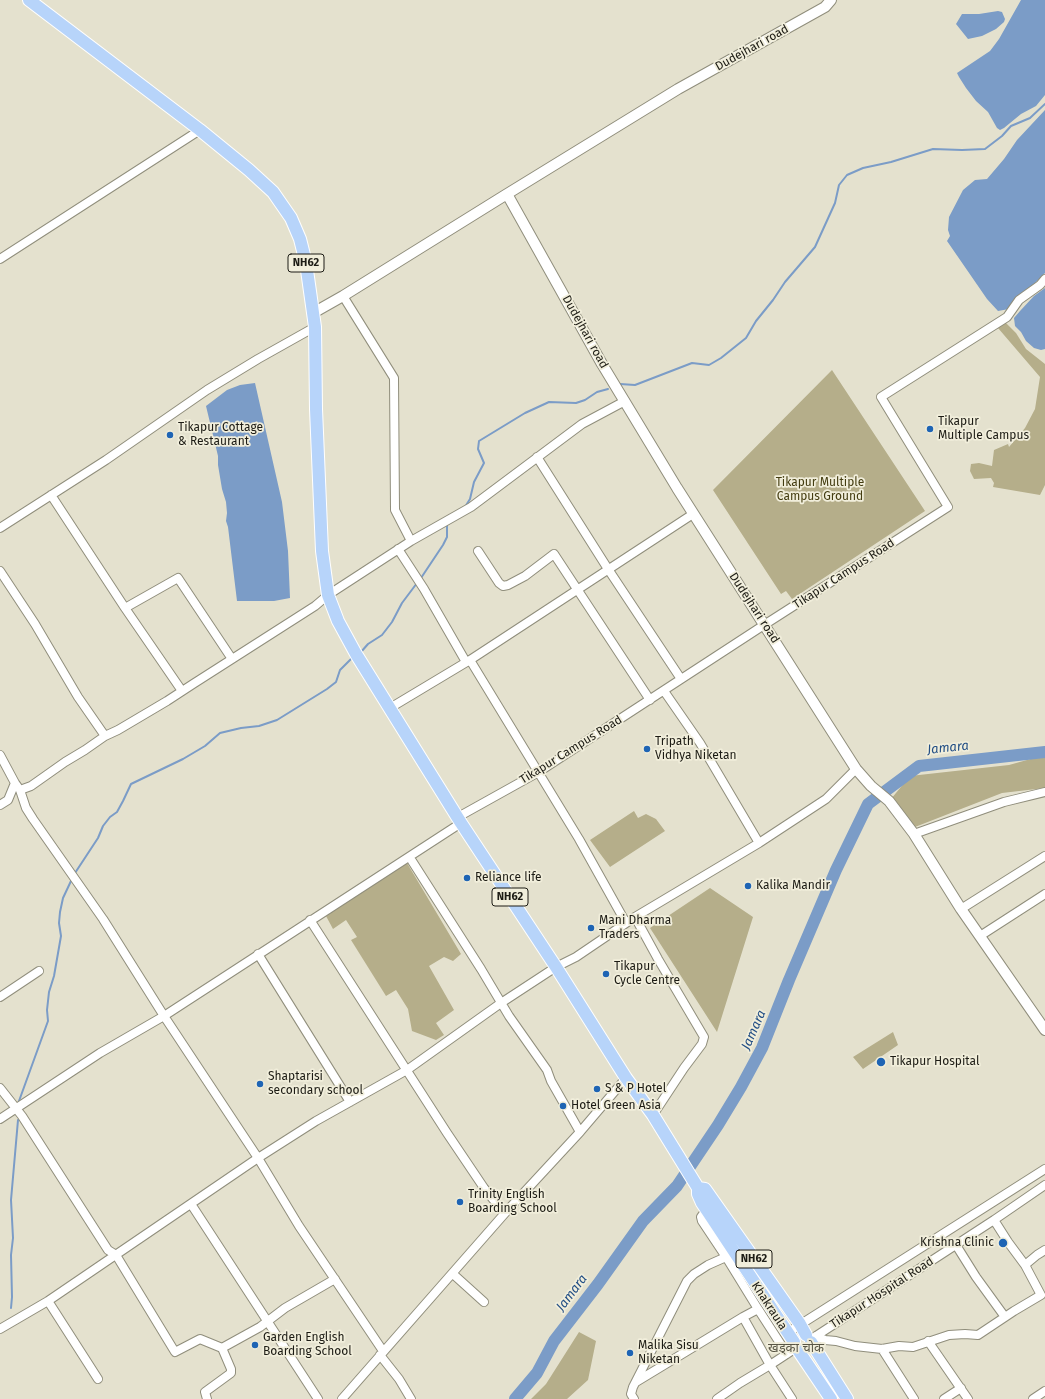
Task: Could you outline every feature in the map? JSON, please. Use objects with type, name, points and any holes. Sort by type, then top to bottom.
[{"type":"main road","name":"NH62","points":[[29,0],[200,130],[273,192],[291,218],[300,239],[306,263],[315,327],[316,409],[322,551],[328,596],[338,621],[354,650],[460,820],[626,1078],[653,1115],[697,1186]]},
{"type":"main road","name":"Khakraula","points":[[792,1345],[706,1210],[698,1194],[697,1186],[705,1189],[809,1335]]},
{"type":"main road","name":"NH62","points":[[809,1335],[847,1399]]},
{"type":"main road","points":[[792,1345],[802,1351],[806,1350],[810,1346],[809,1335]]},
{"type":"main road","name":"NH62","points":[[792,1345],[831,1399]]},
{"type":"street","name":"Dudejhari road","points":[[830,0],[825,7],[678,89],[507,194],[602,364],[694,514],[856,770],[871,786],[889,801],[914,834],[961,909],[1045,1030]]},
{"type":"street","points":[[0,259],[200,130]]},
{"type":"street","points":[[313,313],[507,194]]},
{"type":"street","name":"Tikapur Campus Road","points":[[0,1119],[100,1053],[164,1016],[460,820],[650,700],[948,507],[881,397],[1007,317],[1019,300],[1040,285],[1045,279]]},
{"type":"street","points":[[343,296],[394,378],[395,510],[411,540]]},
{"type":"street","points":[[0,528],[106,460],[207,390],[315,327]]},
{"type":"street","points":[[20,790],[31,786],[105,736],[145,714],[232,660],[315,606],[411,540],[471,507],[582,424],[625,401]]},
{"type":"street","points":[[537,457],[608,569],[681,679]]},
{"type":"street","points":[[51,495],[125,608],[182,691]]},
{"type":"street","points":[[390,708],[468,661],[694,514]]},
{"type":"street","points":[[398,549],[579,839],[626,923]]},
{"type":"street","points":[[478,551],[499,583],[503,586],[526,576],[554,554],[650,700]]},
{"type":"street","points":[[0,571],[35,624],[78,697],[105,736]]},
{"type":"street","points":[[125,608],[178,578],[232,660]]},
{"type":"street","points":[[664,690],[700,744],[759,843]]},
{"type":"street","points":[[0,755],[20,790],[26,808],[33,819],[103,919],[164,1016],[258,1158],[299,1226],[336,1279],[381,1353],[400,1379],[411,1399]]},
{"type":"street","points":[[0,1328],[48,1301],[258,1158],[316,1121],[407,1070],[501,1003],[556,967],[576,957],[635,916],[759,843],[826,799],[856,770]]},
{"type":"street","points":[[0,805],[8,800],[15,783]]},
{"type":"street","points":[[914,834],[1004,802],[1045,792]]},
{"type":"street","points":[[961,909],[1045,856]]},
{"type":"street","points":[[412,861],[521,1035],[547,1070],[551,1081],[580,1132]]},
{"type":"street","points":[[980,936],[1045,894]]},
{"type":"street","points":[[635,916],[658,959],[704,1037],[702,1044],[653,1115]]},
{"type":"street","points":[[310,920],[484,1188],[501,1209],[506,1212]]},
{"type":"street","points":[[258,954],[350,1102]]},
{"type":"street","points":[[0,997],[40,971]]},
{"type":"street","points":[[342,1399],[506,1212],[580,1132],[626,1078]]},
{"type":"street","points":[[0,1088],[22,1116],[108,1250],[116,1255],[176,1352],[200,1339],[222,1348],[231,1368],[231,1373],[205,1392],[207,1399]]},
{"type":"street","points":[[717,1399],[770,1365],[792,1345],[809,1335],[1045,1169]]},
{"type":"street","name":"Tikapur Hospital Road","points":[[809,1335],[956,1245],[1045,1185]]},
{"type":"street","points":[[191,1204],[318,1399]]},
{"type":"street","points":[[706,1210],[701,1217],[702,1221],[758,1309],[792,1345]]},
{"type":"street","points":[[809,1335],[855,1346],[882,1349],[899,1346],[912,1347],[949,1335],[978,1335],[1005,1317],[1043,1297],[1025,1265],[994,1220]]},
{"type":"street","points":[[956,1245],[976,1277],[1005,1317]]},
{"type":"street","points":[[1025,1265],[1045,1250]]},
{"type":"street","points":[[634,1399],[631,1394],[636,1382],[687,1282],[694,1274],[708,1264],[726,1257]]},
{"type":"street","points":[[453,1274],[484,1302]]},
{"type":"street","points":[[222,1348],[267,1322],[285,1308],[336,1279]]},
{"type":"street","points":[[48,1301],[98,1379]]},
{"type":"street","points":[[636,1382],[758,1309]]},
{"type":"street","points":[[743,1317],[770,1365],[792,1399]]},
{"type":"street","points":[[928,1341],[968,1399]]},
{"type":"street","points":[[882,1349],[914,1399]]},
{"type":"street","points":[[944,1399],[961,1388]]},
{"type":"street","points":[[1033,1399],[1045,1391]]},
{"type":"green space","points":[[1005,322],[1016,333],[1026,349],[1045,364],[1045,485],[1040,495],[993,487],[994,483],[991,478],[974,479],[970,471],[971,464],[979,463],[992,466],[994,450],[1008,444],[1009,447],[1025,428],[1035,409],[1040,377],[998,328]]},
{"type":"green space","name":"Tikapur Multiple Campus Ground","points":[[832,370],[925,511],[792,599],[786,591],[781,594],[713,490]]},
{"type":"green space","points":[[1045,755],[1045,788],[1002,793],[915,827],[891,799],[910,776],[1009,765]]},
{"type":"green space","points":[[634,811],[638,818],[646,814],[656,819],[665,831],[610,867],[590,840]]},
{"type":"green space","points":[[407,863],[461,954],[453,961],[444,957],[429,966],[454,1010],[436,1023],[444,1035],[436,1040],[412,1031],[408,1009],[396,990],[386,996],[351,940],[357,937],[346,920],[333,929],[326,916]]},
{"type":"green space","points":[[710,888],[753,917],[717,1032],[650,928]]},
{"type":"green space","points":[[893,1032],[898,1045],[863,1069],[853,1057]]},
{"type":"green space","points":[[579,1332],[596,1341],[588,1380],[567,1399],[531,1399],[546,1384]]},
{"type":"water","points":[[1021,0],[1045,0],[1045,95],[1036,106],[1021,114],[1000,130],[997,128],[988,112],[976,101],[966,88],[957,73],[990,51],[999,39]]},
{"type":"water","points":[[998,11],[1002,12],[1005,19],[1004,22],[996,29],[982,36],[968,39],[956,24],[962,14],[979,14]]},
{"type":"water","points":[[1045,110],[1045,273],[1009,309],[998,311],[987,299],[947,241],[950,236],[948,230],[949,217],[963,190],[975,180],[987,179],[1004,159],[1017,140]]},
{"type":"water","points":[[1045,288],[1045,349],[1041,350],[1034,348],[1026,341],[1021,332],[1015,326],[1014,318],[1034,296]]},
{"type":"water","points":[[255,383],[282,502],[288,551],[290,598],[274,601],[237,601],[226,521],[226,502],[222,489],[218,456],[206,406],[227,390],[240,385]]},
{"type":"waterway","points":[[620,384],[635,385],[692,363],[709,365],[721,358],[746,338],[756,321],[785,282],[815,247],[835,203],[839,185],[847,175],[863,168],[891,162],[933,149],[985,149],[1002,136],[1011,126],[1030,118],[1045,104]]},
{"type":"waterway","points":[[465,507],[470,499],[474,482],[484,463],[478,449],[479,441],[525,413],[549,402],[576,403],[585,400],[597,392],[608,389]]},
{"type":"waterway","points":[[421,578],[447,537],[447,524]]},
{"type":"waterway","points":[[361,652],[368,644],[382,635],[392,622],[402,603],[417,583]]},
{"type":"waterway","points":[[75,873],[98,838],[103,826],[110,817],[117,812],[131,784],[183,759],[205,746],[220,733],[241,728],[259,726],[277,720],[336,682],[340,670],[352,658]]},
{"type":"waterway","name":"Jamara","points":[[515,1399],[537,1373],[554,1341],[598,1284],[643,1221],[677,1186],[718,1125],[741,1087],[762,1048],[836,870],[868,804],[919,766],[1045,752]]},
{"type":"waterway","points":[[19,1101],[48,1021],[47,1010],[49,992],[54,976],[61,936],[59,923],[60,912],[63,898],[71,881]]},
{"type":"waterway","points":[[11,1308],[11,1255],[13,1238],[11,1200],[18,1120]]},
{"type":"place","name":"Tikapur Multiple Campus","points":[[930,429]]},
{"type":"place","name":"Tikapur Cottage & Restaurant","points":[[170,435]]},
{"type":"place","name":"Tripath Vidhya Niketan","points":[[647,749]]},
{"type":"place","name":"Reliance life","points":[[467,878]]},
{"type":"place","name":"Kalika Mandir","points":[[748,886]]},
{"type":"place","name":"Mani Dharma Traders","points":[[591,928]]},
{"type":"place","name":"Tikapur Cycle Centre","points":[[606,974]]},
{"type":"place","name":"Tikapur Hospital","points":[[881,1062]]},
{"type":"place","name":"Shaptarisi secondary school","points":[[260,1084]]},
{"type":"place","name":"S & P Hotel","points":[[597,1089]]},
{"type":"place","name":"Hotel Green Asia","points":[[563,1106]]},
{"type":"place","name":"Trinity English Boarding School","points":[[460,1202]]},
{"type":"place","name":"Krishna Clinic","points":[[1003,1243]]},
{"type":"place","name":"Garden English Boarding School","points":[[255,1345]]},
{"type":"place","name":"Malika Sisu Niketan","points":[[630,1353]]},
{"type":"district","name":"खड्का चोक","points":[[796,1348]]}]
